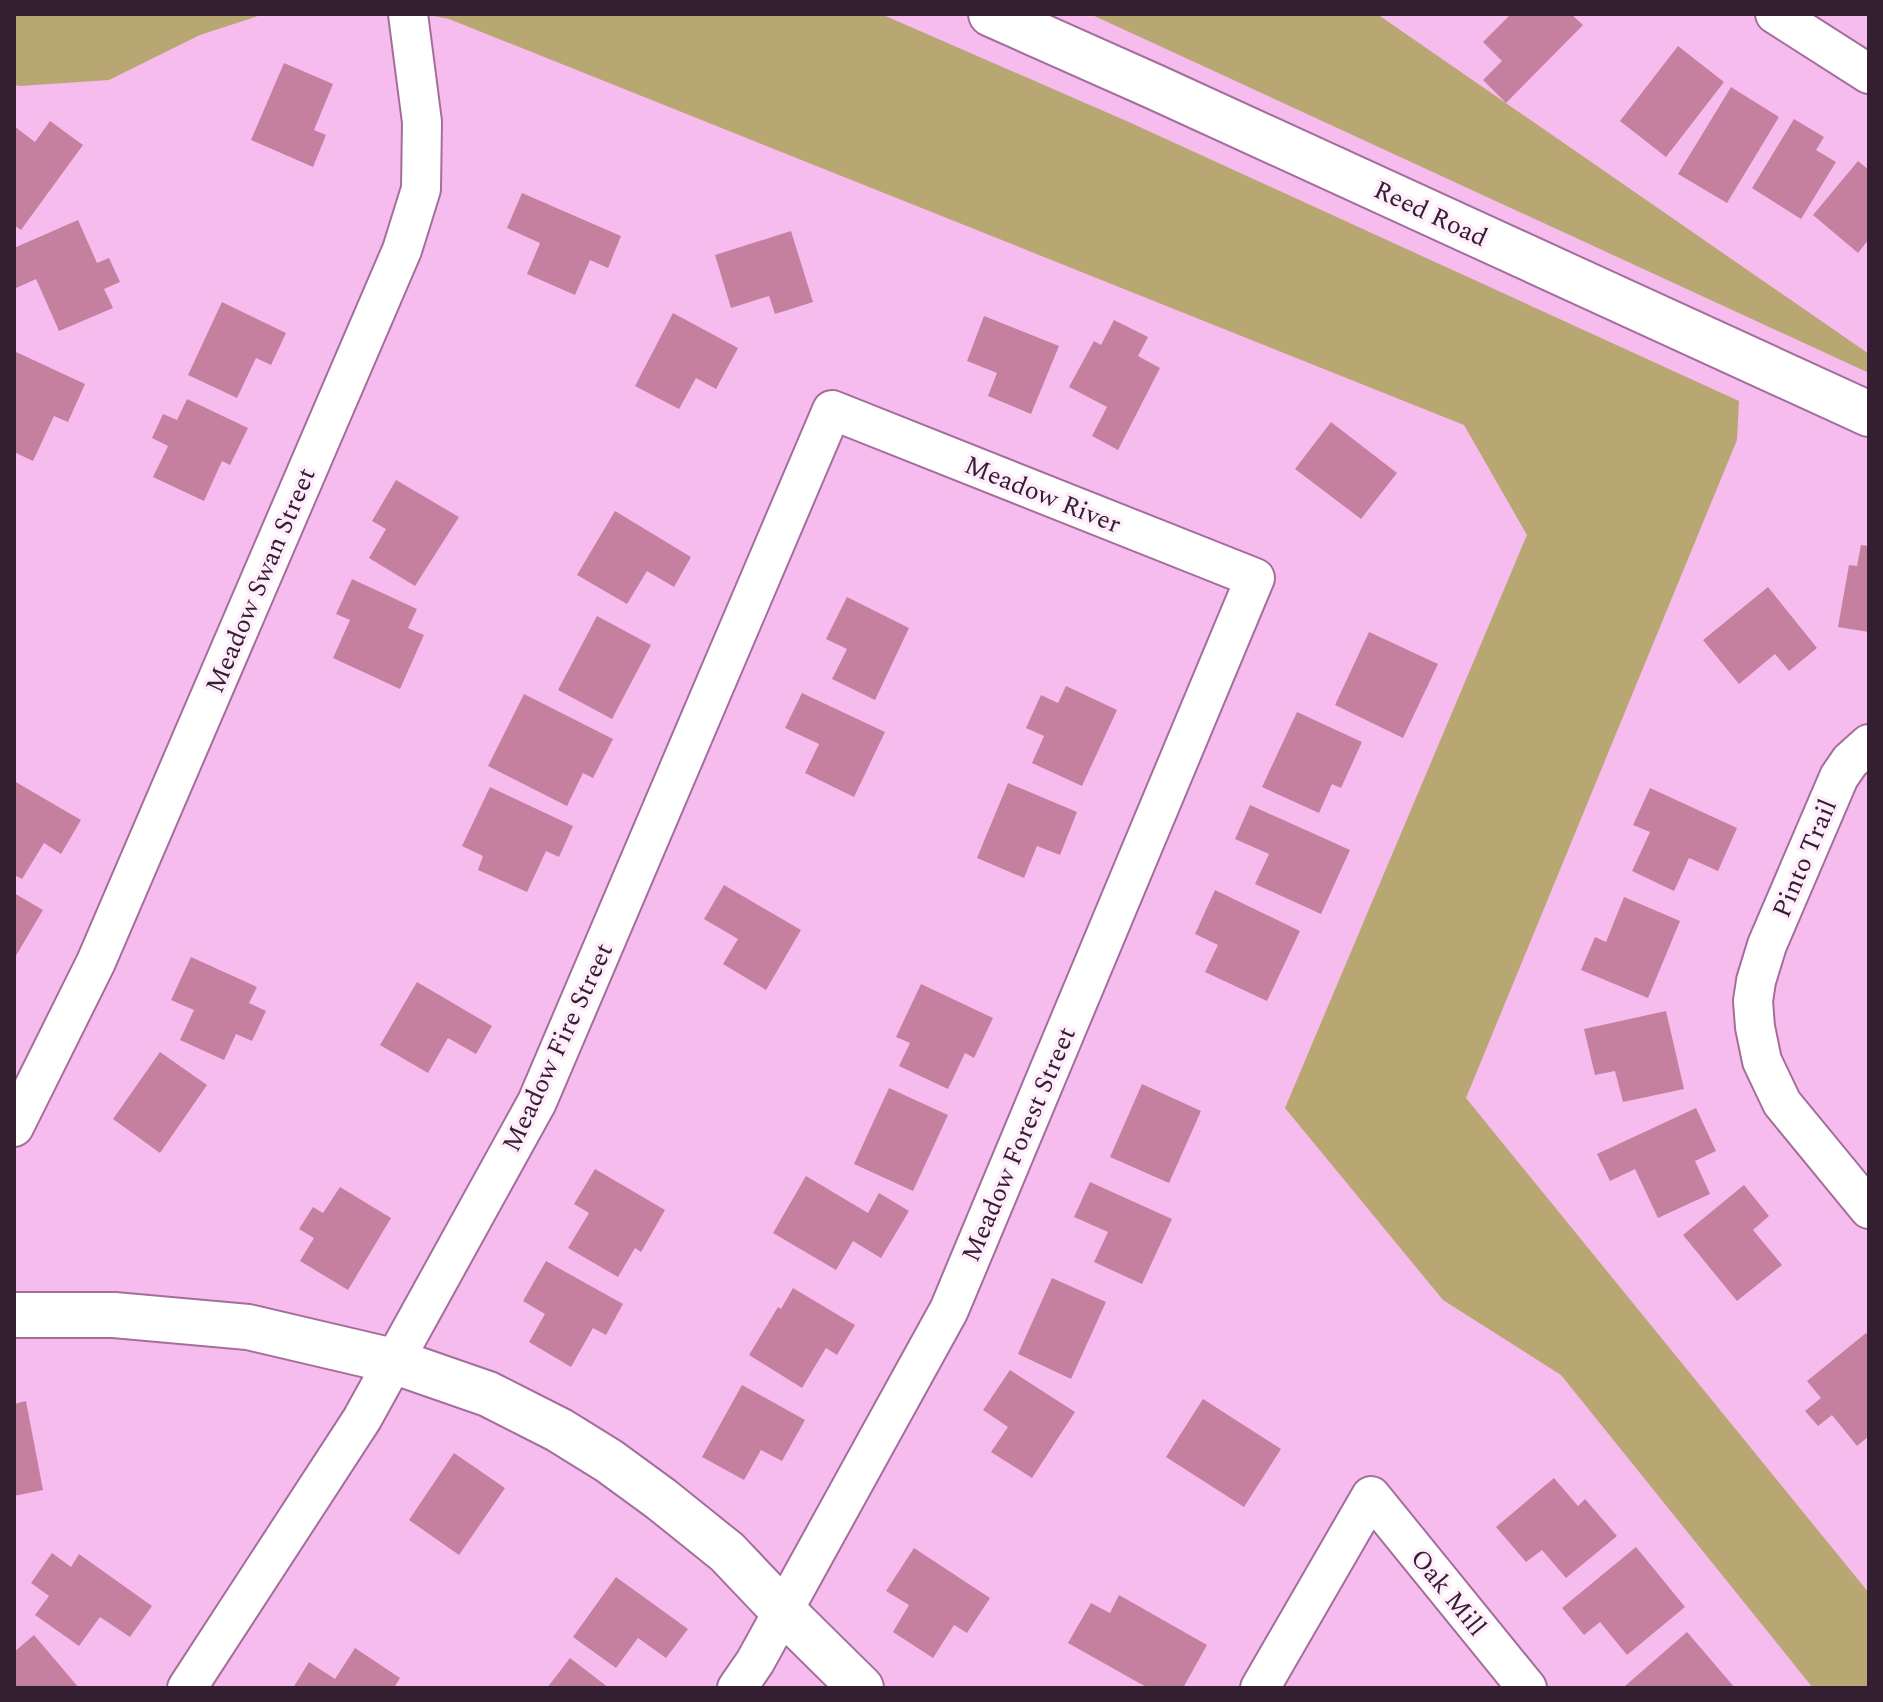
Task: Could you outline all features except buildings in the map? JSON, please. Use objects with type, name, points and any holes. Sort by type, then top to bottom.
[{"type":"street","name":"Meadow Swan Street","points":[[14,1127],[96,962],[402,250],[421,189],[422,122],[408,14]]},
{"type":"street","name":"Reed Road","points":[[991,14],[1869,414]]},
{"type":"street","points":[[1775,14],[1869,74]]},
{"type":"street","name":"Meadow River","points":[[832,410],[1255,578]]},
{"type":"street","name":"Meadow Fire Street","points":[[187,1688],[362,1419],[537,1102],[832,410]]},
{"type":"street","name":"Meadow Forest Street","points":[[737,1688],[755,1662],[949,1310],[1255,578]]},
{"type":"street","name":"Pinto Trail","points":[[1869,744],[1850,761],[1839,777],[1767,945],[1753,1001],[1762,1061],[1782,1103],[1869,1209]]},
{"type":"street","points":[[14,1315],[114,1315],[248,1327],[393,1361],[488,1394],[559,1430],[661,1499],[727,1552],[861,1688]]},
{"type":"street","name":"Oak Mill","points":[[1260,1688],[1371,1496],[1527,1688]]},
{"type":"shaded area","points":[[14,14],[264,14],[200,35],[109,80],[20,86],[14,85]]},
{"type":"shaded area","points":[[424,14],[881,14],[1131,123],[1739,401],[1737,440],[1466,1098],[1869,1593],[1869,1688],[1813,1688],[1561,1375],[1443,1300],[1285,1108],[1527,535],[1464,425],[449,19]]},
{"type":"shaded area","points":[[1090,14],[1377,14],[1869,354],[1869,373]]}]
